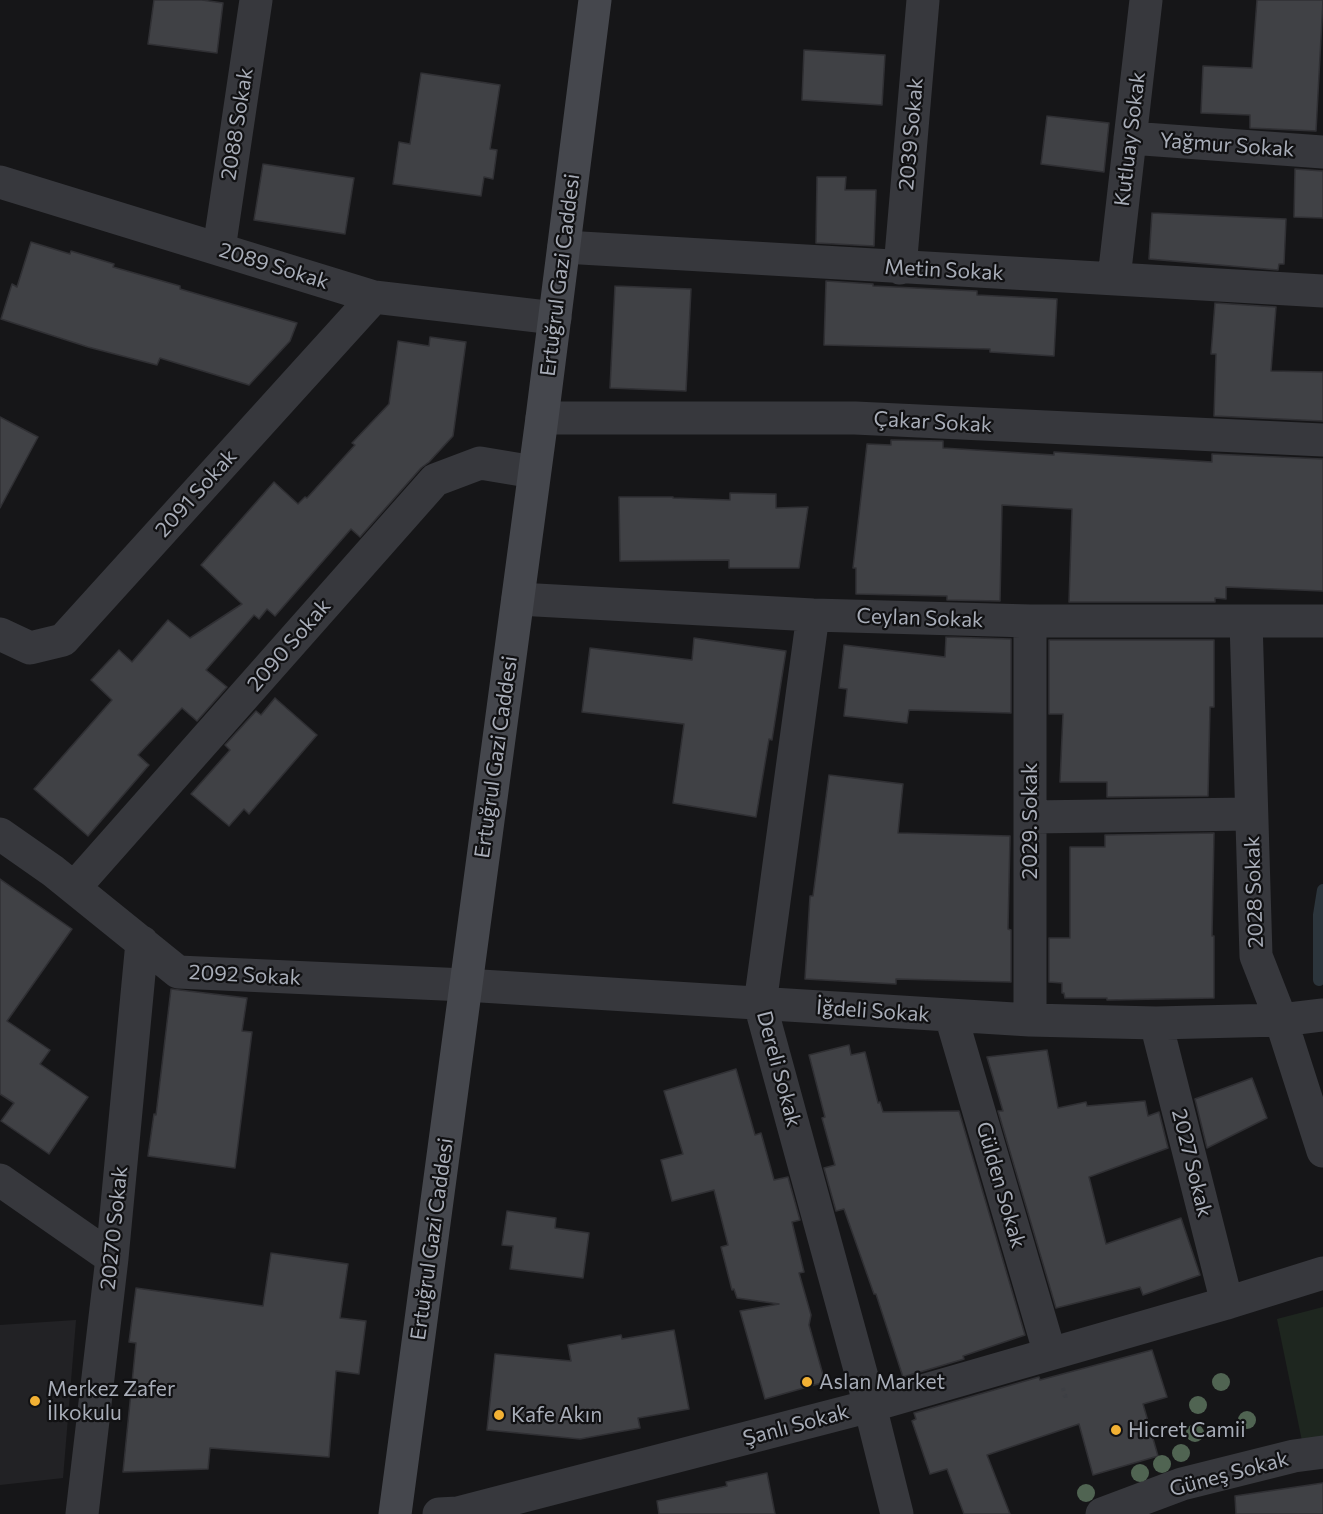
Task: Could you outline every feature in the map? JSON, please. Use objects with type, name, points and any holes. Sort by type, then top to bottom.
[{"type":"main road","name":"Ertuğrul Gazi Caddesi","points":[[395,1514],[542,418],[595,0]]},
{"type":"street","name":"2088 Sokak","points":[[219,249],[256,0]]},
{"type":"street","name":"2039 Sokak","points":[[900,267],[923,0]]},
{"type":"street","name":"Kutluay Sokak","points":[[1114,278],[1146,0]]},
{"type":"street","name":"Yağmur Sokak","points":[[1130,138],[1323,152]]},
{"type":"street","name":"2089 Sokak","points":[[0,182],[375,297],[555,318]]},
{"type":"street","name":"Metin Sokak","points":[[564,247],[1323,291]]},
{"type":"street","name":"2091 Sokak","points":[[0,634],[30,648],[63,640],[375,297]]},
{"type":"street","name":"Çakar Sokak","points":[[542,418],[855,418],[1323,440]]},
{"type":"street","name":"2090 Sokak","points":[[74,888],[435,480],[480,463],[534,472]]},
{"type":"street","name":"Ceylan Sokak","points":[[518,599],[813,615],[1029,621],[1323,621]]},
{"type":"street","name":"Dereli Sokak","points":[[813,615],[760,1004],[870,1406],[897,1514]]},
{"type":"street","name":"2029. Sokak","points":[[1029,621],[1029,1020]]},
{"type":"street","name":"2028 Sokak","points":[[1246,621],[1256,956],[1281,1020],[1323,1151]]},
{"type":"street","points":[[1029,818],[1251,814]]},
{"type":"street","name":"2092 Sokak","points":[[0,834],[74,888],[178,972],[465,985]]},
{"type":"street","name":"20270 Sokak","points":[[82,1514],[112,1258],[142,942]]},
{"type":"street","name":"İğdeli Sokak","points":[[465,985],[1029,1020],[1156,1023],[1281,1020],[1323,1015]]},
{"type":"street","name":"Gülden Sokak","points":[[951,1016],[1056,1368]]},
{"type":"street","name":"2027 Sokak","points":[[1156,1023],[1227,1303]]},
{"type":"street","points":[[0,1180],[112,1258]]},
{"type":"street","name":"Şanlı Sokak","points":[[439,1514],[458,1513],[870,1406],[1056,1368],[1227,1303],[1323,1273]]},
{"type":"street","name":"Güneş Sokak","points":[[1102,1514],[1182,1485],[1294,1456],[1323,1452]]},
{"type":"path","points":[[1056,1368],[1065,1396],[1071,1395]]},
{"type":"shaded area","points":[[1323,1307],[1323,1438],[1302,1441],[1277,1319]]},
{"type":"shaded area","name":"Merkez Zafer İlkokulu","points":[[76,1320],[63,1478],[0,1485],[0,1325]]},
{"type":"building","points":[[154,0],[202,0],[223,3],[217,53],[148,44]]},
{"type":"building","points":[[1257,0],[1323,0],[1316,131],[1250,128],[1250,115],[1201,113],[1203,66],[1252,68]]},
{"type":"building","points":[[804,50],[885,55],[882,105],[802,100]]},
{"type":"building","points":[[421,73],[500,85],[490,149],[497,150],[493,179],[484,177],[481,196],[393,184],[399,142],[410,144]]},
{"type":"building","points":[[1047,116],[1109,123],[1104,172],[1041,164]]},
{"type":"building","points":[[263,164],[354,178],[345,234],[254,220]]},
{"type":"building","points":[[1295,169],[1323,171],[1323,218],[1294,217]]},
{"type":"building","points":[[817,177],[846,177],[845,190],[876,190],[874,246],[816,243]]},
{"type":"building","points":[[1152,213],[1286,219],[1284,264],[1279,264],[1278,270],[1149,259]]},
{"type":"building","points":[[31,242],[114,264],[113,267],[180,286],[180,289],[297,323],[290,341],[249,385],[160,358],[157,365],[88,347],[1,319],[12,284],[17,287]]},
{"type":"building","points":[[826,281],[873,284],[873,286],[977,291],[977,295],[1057,299],[1054,356],[990,352],[990,349],[824,345]]},
{"type":"building","points":[[615,286],[691,289],[686,391],[610,388]]},
{"type":"building","points":[[1215,303],[1276,307],[1271,371],[1323,372],[1323,421],[1214,416],[1216,354],[1211,354]]},
{"type":"building","points":[[430,337],[466,342],[453,436],[421,468],[360,537],[351,529],[275,616],[267,609],[259,619],[254,615],[206,670],[227,687],[197,721],[182,708],[138,755],[149,765],[88,836],[34,789],[112,700],[91,680],[119,650],[132,662],[168,620],[190,638],[242,604],[201,565],[274,482],[298,504],[305,497],[307,498],[355,445],[352,443],[389,404],[398,341],[429,346]]},
{"type":"building","points":[[0,417],[38,437],[0,508]]},
{"type":"building","points":[[891,440],[943,441],[943,448],[1212,462],[1212,454],[1323,459],[1323,591],[1226,587],[1226,599],[1215,598],[1215,602],[1069,602],[1072,509],[1002,505],[1000,601],[947,600],[947,596],[856,594],[856,568],[853,568],[867,444],[891,445]]},
{"type":"building","points":[[730,493],[776,494],[776,508],[808,507],[799,568],[729,568],[729,560],[620,561],[619,497],[730,500]]},
{"type":"building","points":[[946,637],[1011,639],[1011,713],[909,710],[907,723],[844,716],[847,689],[839,688],[844,645],[945,657]]},
{"type":"building","points":[[694,638],[786,651],[772,740],[769,739],[756,817],[673,803],[684,724],[582,712],[590,648],[692,660]]},
{"type":"building","points":[[1049,640],[1214,640],[1214,707],[1210,707],[1208,796],[1107,797],[1107,782],[1060,782],[1063,714],[1049,714]]},
{"type":"building","points":[[275,698],[317,735],[249,814],[244,809],[229,826],[191,794],[230,750],[225,745],[256,711],[261,715]]},
{"type":"building","points":[[829,775],[903,784],[898,833],[1010,836],[1008,929],[1011,930],[1011,982],[896,979],[896,984],[805,979],[810,896],[813,896]]},
{"type":"building","points":[[1214,833],[1212,936],[1214,936],[1214,998],[1107,1000],[1107,998],[1065,998],[1062,993],[1062,983],[1049,982],[1049,938],[1070,938],[1070,847],[1105,847],[1105,835]]},
{"type":"building","points":[[0,879],[72,929],[7,1021],[50,1050],[40,1064],[88,1097],[49,1154],[1,1121],[14,1103],[0,1094]]},
{"type":"building","points":[[171,989],[247,998],[242,1031],[252,1032],[235,1168],[148,1156],[154,1114],[156,1115]]},
{"type":"building","points":[[849,1045],[851,1055],[865,1052],[878,1103],[880,1102],[883,1112],[959,1111],[1025,1335],[963,1356],[964,1359],[903,1377],[876,1294],[874,1294],[844,1209],[836,1211],[824,1168],[835,1165],[822,1118],[825,1117],[809,1055]]},
{"type":"building","points":[[1047,1050],[1058,1108],[1086,1102],[1087,1106],[1145,1101],[1148,1116],[1159,1112],[1168,1148],[1089,1177],[1106,1244],[1181,1218],[1200,1275],[1143,1295],[1140,1287],[1056,1308],[998,1111],[1003,1111],[987,1057]]},
{"type":"building","points":[[736,1069],[755,1135],[761,1133],[774,1180],[788,1177],[800,1220],[792,1222],[804,1272],[799,1273],[811,1315],[809,1325],[825,1382],[765,1399],[740,1311],[779,1304],[737,1298],[734,1289],[732,1290],[721,1247],[728,1245],[714,1190],[672,1201],[661,1160],[683,1154],[664,1091]]},
{"type":"building","points":[[1252,1078],[1267,1118],[1207,1148],[1195,1099]]},
{"type":"building","points":[[507,1211],[556,1218],[555,1228],[589,1233],[583,1278],[510,1269],[513,1246],[502,1245]]},
{"type":"building","points":[[271,1253],[348,1264],[340,1318],[366,1321],[359,1374],[336,1371],[329,1457],[210,1448],[208,1469],[123,1472],[136,1343],[129,1342],[136,1288],[263,1306]]},
{"type":"building","points":[[674,1330],[689,1409],[638,1418],[640,1428],[580,1439],[487,1430],[495,1354],[571,1361],[568,1345],[621,1335],[622,1339]]},
{"type":"building","points":[[1152,1350],[1167,1397],[1143,1404],[1158,1456],[1093,1475],[1079,1424],[987,1455],[1010,1514],[964,1514],[947,1469],[930,1474],[912,1421],[916,1419],[914,1413],[1039,1377],[1040,1380]]},
{"type":"building","points":[[767,1473],[775,1514],[659,1514],[657,1501],[727,1486],[726,1482]]},
{"type":"building","points":[[1323,1483],[1323,1514],[1236,1514],[1235,1496]]},
{"type":"waterway","points":[[1319,980],[1319,915],[1323,890]]},
{"type":"place","name":"Aslan Market","points":[[807,1382]]},
{"type":"place","name":"Merkez Zafer İlkokulu","points":[[35,1401]]},
{"type":"place","name":"Kafe Akın","points":[[499,1415]]},
{"type":"place","name":"Hicret Camii","points":[[1116,1430]]}]
